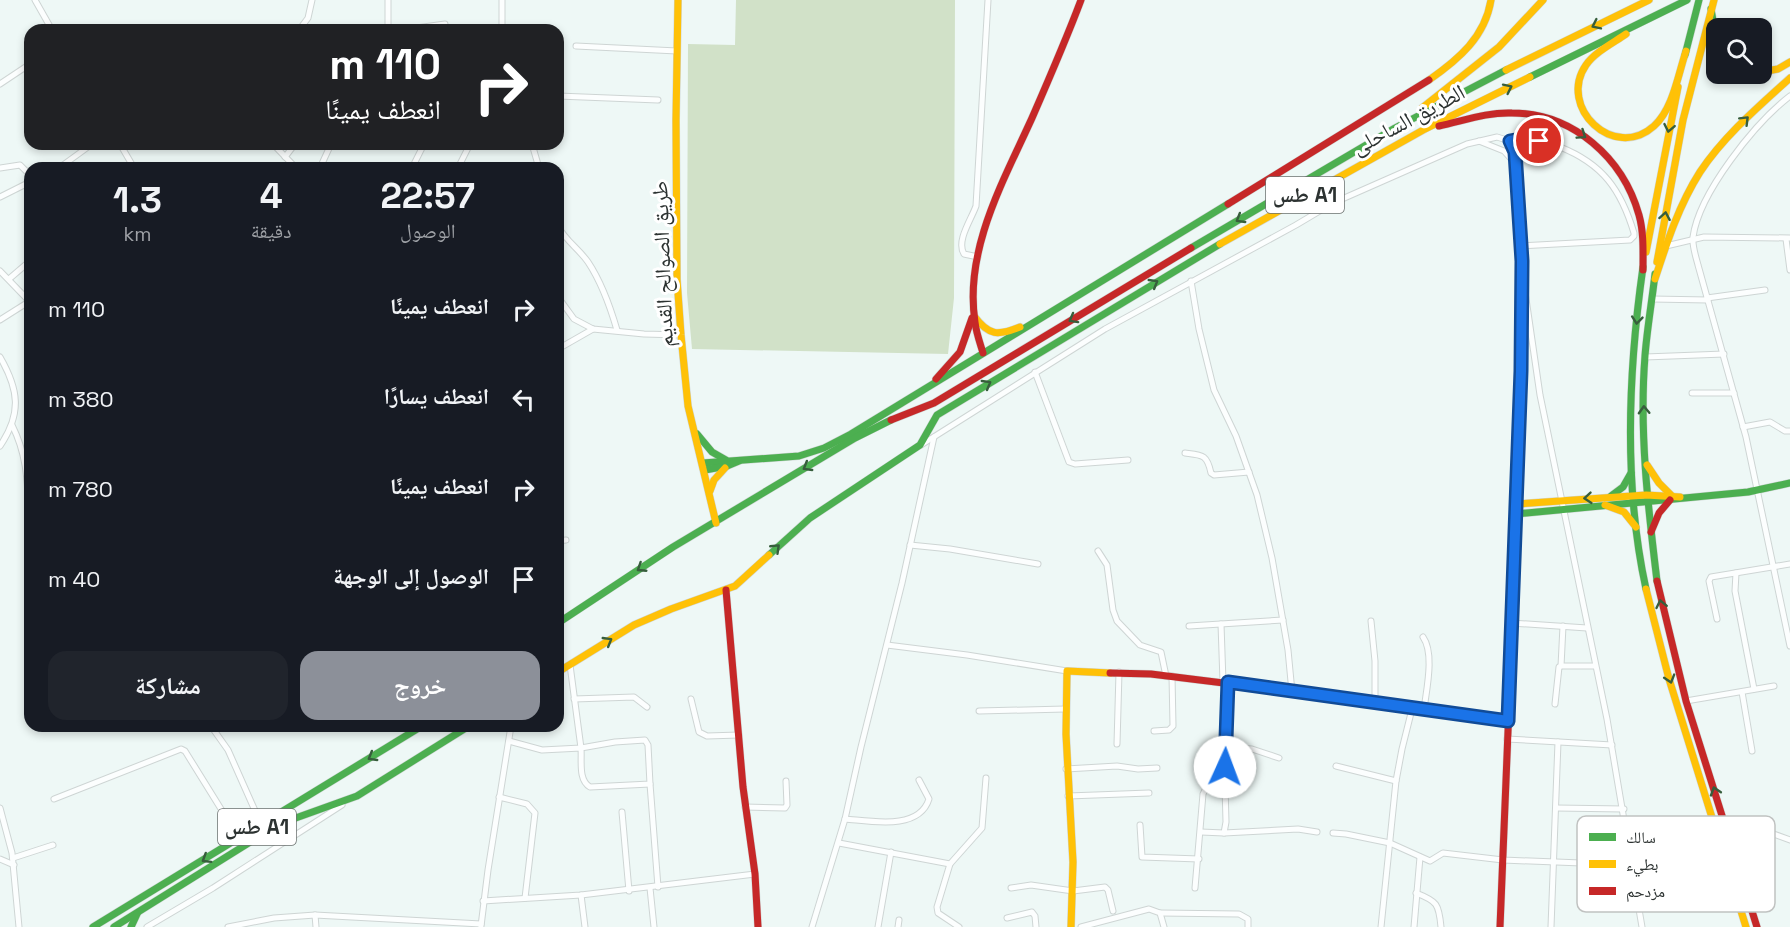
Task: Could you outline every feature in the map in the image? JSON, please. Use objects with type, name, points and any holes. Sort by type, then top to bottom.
[{"type":"main road","name":"طريق الصوالح القديم","points":[[678,0],[677,245],[681,335],[688,406],[716,523]]},
{"type":"main road","points":[[983,353],[975,330],[973,315],[978,257],[984,232],[1081,0]]},
{"type":"main road","points":[[704,466],[799,456],[824,448],[851,434],[1274,174],[1337,139],[1426,82],[1456,58],[1476,38],[1486,23],[1491,0]]},
{"type":"main road","points":[[1395,128],[1499,47],[1543,0]]},
{"type":"main road","name":"الطريق الساحلى","points":[[564,619],[673,547],[855,438],[896,417],[934,403],[1395,128],[1649,0]]},
{"type":"main road","name":"الطريق الساحلى","points":[[920,446],[938,415],[1284,207],[1425,129],[1687,0]]},
{"type":"main road","points":[[1699,0],[1668,133],[1642,270],[1633,363],[1631,432],[1637,531],[1647,592],[1659,642],[1712,816]]},
{"type":"main road","points":[[1713,4],[1683,120],[1655,279],[1645,357],[1644,401],[1646,499],[1664,619],[1686,701],[1723,816]]},
{"type":"main road","points":[[1655,15],[1587,64],[1580,75],[1577,88],[1581,111],[1587,121],[1609,136],[1622,139],[1633,138],[1647,132],[1655,126],[1662,115],[1686,51]]},
{"type":"main road","points":[[1772,70],[1790,62]]},
{"type":"main road","points":[[1655,279],[1685,199],[1702,170],[1736,129],[1790,78]]},
{"type":"main road","points":[[1425,129],[1497,114],[1520,112],[1563,123],[1583,134],[1614,162],[1633,195],[1642,235],[1642,270]]},
{"type":"main road","points":[[973,315],[984,328],[997,333],[1007,332],[1042,318]]},
{"type":"main road","points":[[925,389],[960,352],[973,315]]},
{"type":"main road","points":[[1057,329],[1062,339]]},
{"type":"main road","points":[[694,430],[712,452],[727,463]]},
{"type":"main road","points":[[564,668],[634,625],[740,583],[783,540],[810,518],[920,446]]},
{"type":"main road","points":[[710,492],[714,480],[727,463]]},
{"type":"main road","points":[[1646,463],[1655,478],[1674,498]]},
{"type":"main road","points":[[1611,496],[1618,492],[1628,480],[1632,465]]},
{"type":"main road","points":[[1500,927],[1517,504],[1611,496],[1635,499],[1674,498],[1757,491],[1790,483]]},
{"type":"main road","points":[[1650,534],[1656,518],[1674,498]]},
{"type":"main road","points":[[1516,514],[1564,511],[1635,499]]},
{"type":"main road","points":[[1605,505],[1623,511],[1632,520],[1637,531]]},
{"type":"main road","points":[[726,590],[746,807],[755,874],[758,927]]},
{"type":"main road","points":[[1071,927],[1072,839],[1066,769],[1065,709],[1067,671],[1119,672],[1225,682],[1508,721]]},
{"type":"main road","name":"طس A1","points":[[93,927],[412,732]]},
{"type":"main road","points":[[357,796],[459,732]]},
{"type":"main road","name":"طس A1","points":[[114,927],[279,824],[357,796]]},
{"type":"main road","points":[[1741,912],[1746,927]]},
{"type":"main road","points":[[1752,912],[1757,927]]},
{"type":"main road","points":[[131,927],[137,914]]},
{"type":"street","points":[[35,0],[49,24]]},
{"type":"street","points":[[305,24],[312,0]]},
{"type":"street","points":[[388,0],[388,24]]},
{"type":"street","points":[[502,0],[502,24]]},
{"type":"street","points":[[978,257],[964,254],[960,248],[976,206],[988,0]]},
{"type":"street","points":[[576,46],[677,51]]},
{"type":"street","points":[[0,84],[24,68]]},
{"type":"street","points":[[564,96],[658,100]]},
{"type":"street","points":[[1790,96],[1779,104],[1747,138],[1721,174],[1699,218],[1692,239],[1743,427],[1790,646]]},
{"type":"street","points":[[920,446],[1064,354],[1334,202],[1436,156],[1477,141],[1497,137],[1510,141],[1526,138],[1553,144],[1577,154],[1602,171],[1615,188],[1627,208],[1634,233],[1630,240],[1521,246]]},
{"type":"street","points":[[1477,141],[1504,151],[1514,161],[1516,169]]},
{"type":"street","points":[[1510,141],[1515,152],[1526,308],[1540,395],[1625,816]]},
{"type":"street","points":[[67,162],[84,150]]},
{"type":"street","points":[[279,150],[290,162]]},
{"type":"street","points":[[285,157],[290,150]]},
{"type":"street","points":[[0,168],[20,165],[24,169]]},
{"type":"street","points":[[0,197],[24,185]]},
{"type":"street","points":[[564,233],[587,260],[600,281],[611,307],[617,330]]},
{"type":"street","points":[[1666,246],[1692,239],[1716,237],[1788,238],[1790,270]]},
{"type":"street","points":[[1517,504],[1520,451],[1522,261]]},
{"type":"street","points":[[9,279],[24,266]]},
{"type":"street","points":[[0,271],[24,295]]},
{"type":"street","points":[[1191,281],[1199,329],[1214,390],[1236,436],[1257,495],[1272,558],[1292,692]]},
{"type":"street","points":[[1652,299],[1708,299],[1765,290]]},
{"type":"street","points":[[0,320],[24,305]]},
{"type":"street","points":[[564,305],[574,319],[593,329],[681,335]]},
{"type":"street","points":[[564,346],[593,329]]},
{"type":"street","points":[[1062,339],[1064,354]]},
{"type":"street","points":[[1645,357],[1724,354]]},
{"type":"street","points":[[0,357],[16,394],[12,425],[0,446]]},
{"type":"street","points":[[1035,372],[1069,462],[1075,464],[1128,460]]},
{"type":"street","points":[[1692,393],[1734,393]]},
{"type":"street","points":[[1743,427],[1770,422],[1790,431]]},
{"type":"street","points":[[12,425],[24,456]]},
{"type":"street","points":[[812,927],[845,819],[934,437]]},
{"type":"street","points":[[1185,453],[1208,459],[1211,473],[1214,475],[1249,472]]},
{"type":"street","points":[[910,545],[950,549],[1038,564]]},
{"type":"street","points":[[1098,551],[1107,565],[1115,617],[1140,645],[1161,652],[1169,676],[1173,726],[1169,730],[1154,731]]},
{"type":"street","points":[[1717,619],[1710,579],[1715,575],[1790,564]]},
{"type":"street","points":[[1736,573],[1735,591],[1754,689]]},
{"type":"street","points":[[1189,626],[1283,620]]},
{"type":"street","points":[[1371,621],[1375,704]]},
{"type":"street","points":[[1511,623],[1587,628]]},
{"type":"street","points":[[1221,624],[1226,747],[1224,833]]},
{"type":"street","points":[[1555,704],[1558,670],[1561,666],[1563,626]]},
{"type":"street","points":[[1423,637],[1429,653],[1424,710]]},
{"type":"street","points":[[886,645],[1067,671]]},
{"type":"street","points":[[570,664],[582,748],[582,778],[587,786],[650,784]]},
{"type":"street","points":[[1561,666],[1595,666]]},
{"type":"street","points":[[1117,744],[1119,672]]},
{"type":"street","points":[[1686,701],[1774,686]]},
{"type":"street","points":[[1742,692],[1752,751]]},
{"type":"street","points":[[574,699],[634,697],[647,707]]},
{"type":"street","points":[[691,699],[699,732],[707,736],[739,735]]},
{"type":"street","points":[[979,711],[1065,709]]},
{"type":"street","points":[[1381,927],[1396,781],[1413,709]]},
{"type":"street","points":[[215,732],[228,750],[261,824]]},
{"type":"street","points":[[228,927],[315,915],[481,926],[510,732]]},
{"type":"street","points":[[1507,739],[1612,745]]},
{"type":"street","points":[[509,741],[542,750],[582,748],[645,740],[648,745],[658,887]]},
{"type":"street","points":[[1551,927],[1558,742]]},
{"type":"street","points":[[1226,747],[1252,749],[1280,758]]},
{"type":"street","points":[[54,799],[181,749],[186,753],[239,838]]},
{"type":"street","points":[[1066,769],[1118,766],[1138,769],[1157,768]]},
{"type":"street","points":[[1336,766],[1396,781]]},
{"type":"street","points":[[958,927],[937,910],[950,864],[982,828],[986,778]]},
{"type":"street","points":[[845,819],[885,821],[914,817],[922,812],[929,799],[919,780]]},
{"type":"street","points":[[746,807],[785,808],[787,805],[786,781]]},
{"type":"street","points":[[1196,888],[1205,790],[1210,787],[1225,786]]},
{"type":"street","points":[[1068,796],[1149,793]]},
{"type":"street","points":[[147,927],[213,888],[357,796]]},
{"type":"street","points":[[499,797],[527,804],[535,813],[525,898]]},
{"type":"street","points":[[0,808],[13,861],[19,927]]},
{"type":"street","points":[[1556,808],[1624,808]]},
{"type":"street","points":[[622,812],[629,891]]},
{"type":"street","points":[[1140,825],[1143,857],[1199,859]]},
{"type":"street","points":[[1201,832],[1298,829],[1317,832]]},
{"type":"street","points":[[1333,833],[1389,843],[1432,861],[1446,853],[1503,860],[1577,862]]},
{"type":"street","points":[[1775,834],[1790,840]]},
{"type":"street","points":[[838,843],[950,864]]},
{"type":"street","points":[[0,859],[13,861],[53,845]]},
{"type":"street","points":[[878,927],[891,852]]},
{"type":"street","points":[[1414,927],[1420,857]]},
{"type":"street","points":[[483,901],[629,891],[755,874]]},
{"type":"street","points":[[1011,888],[1031,885],[1073,891],[1106,888],[1113,911]]},
{"type":"street","points":[[650,888],[654,927]]},
{"type":"street","points":[[1416,893],[1432,899],[1437,904],[1441,927]]},
{"type":"street","points":[[581,895],[585,927]]},
{"type":"street","points":[[1081,927],[1149,909],[1160,913],[1239,914],[1248,919],[1248,927]]},
{"type":"street","points":[[1007,918],[1032,912],[1035,916],[1036,927]]},
{"type":"street","points":[[1640,912],[1642,927]]},
{"type":"street","points":[[1160,913],[1164,927]]},
{"type":"street","points":[[315,915],[316,927]]},
{"type":"street","points":[[388,927],[390,920]]},
{"type":"green space","points":[[736,0],[955,0],[954,298],[948,354],[692,349],[687,293],[688,44],[735,45]]},
{"type":"traffic: fast","points":[[1530,77],[1687,0]]},
{"type":"traffic: fast","points":[[1685,55],[1699,0]]},
{"type":"traffic: fast","points":[[1711,9],[1713,18]]},
{"type":"traffic: fast","points":[[1191,248],[1395,128],[1506,70]]},
{"type":"traffic: fast","points":[[703,463],[799,456],[824,448],[851,434],[1228,204]]},
{"type":"traffic: fast","points":[[769,555],[810,518],[920,445],[937,415],[1220,244]]},
{"type":"traffic: fast","points":[[1643,267],[1634,347],[1630,428],[1634,509],[1646,589]]},
{"type":"traffic: fast","points":[[1655,274],[1645,356],[1643,412],[1648,497],[1657,581]]},
{"type":"traffic: fast","points":[[564,619],[673,547],[855,438],[891,420]]},
{"type":"traffic: fast","points":[[697,434],[712,452],[726,460]]},
{"type":"traffic: fast","points":[[705,470],[739,461]]},
{"type":"traffic: fast","points":[[1611,496],[1623,487],[1631,473]]},
{"type":"traffic: fast","points":[[1516,514],[1748,492],[1790,483]]},
{"type":"traffic: fast","points":[[93,927],[412,732]]},
{"type":"traffic: fast","points":[[114,927],[279,824],[357,796],[459,732]]},
{"type":"traffic: fast","points":[[131,927],[137,914]]},
{"type":"traffic: slow","points":[[678,0],[677,279],[681,335],[688,406],[716,523]]},
{"type":"traffic: slow","points":[[1429,80],[1460,55],[1477,36],[1488,13],[1491,0]]},
{"type":"traffic: slow","points":[[1422,108],[1499,47],[1543,0]]},
{"type":"traffic: slow","points":[[1506,70],[1649,0]]},
{"type":"traffic: slow","points":[[1657,262],[1683,120],[1714,0]]},
{"type":"traffic: slow","points":[[1626,34],[1590,60],[1579,81],[1579,97],[1584,112],[1594,125],[1607,134],[1622,138],[1638,135],[1661,119],[1670,101],[1686,51]]},
{"type":"traffic: slow","points":[[1772,70],[1790,62]]},
{"type":"traffic: slow","points":[[1220,244],[1425,129],[1530,77]]},
{"type":"traffic: slow","points":[[1655,279],[1680,211],[1700,172],[1731,134],[1790,78]]},
{"type":"traffic: slow","points":[[1646,252],[1678,87]]},
{"type":"traffic: slow","points":[[974,316],[989,331],[1000,333],[1020,327]]},
{"type":"traffic: slow","points":[[1647,465],[1659,483],[1672,496]]},
{"type":"traffic: slow","points":[[710,491],[714,480],[725,468]]},
{"type":"traffic: slow","points":[[1516,536],[1517,504],[1646,495],[1680,497]]},
{"type":"traffic: slow","points":[[1605,505],[1624,512],[1636,527]]},
{"type":"traffic: slow","points":[[564,668],[634,625],[735,586],[769,555]]},
{"type":"traffic: slow","points":[[1646,589],[1669,679],[1712,816]]},
{"type":"traffic: slow","points":[[1071,927],[1073,862],[1066,734],[1067,671],[1110,673]]},
{"type":"traffic: slow","points":[[1305,693],[1508,721]]},
{"type":"traffic: slow","points":[[1741,912],[1746,927]]},
{"type":"traffic: jam","points":[[983,353],[978,338],[973,295],[975,269],[988,217],[1045,89],[1081,0]]},
{"type":"traffic: jam","points":[[1228,204],[1429,80]]},
{"type":"traffic: jam","points":[[1439,126],[1475,117],[1512,113],[1534,115],[1575,130],[1608,158],[1621,175],[1631,194],[1642,229],[1643,270]]},
{"type":"traffic: jam","points":[[891,420],[934,403],[1191,248]]},
{"type":"traffic: jam","points":[[936,379],[960,352],[972,318]]},
{"type":"traffic: jam","points":[[1651,532],[1659,513],[1670,500]]},
{"type":"traffic: jam","points":[[1500,927],[1516,536]]},
{"type":"traffic: jam","points":[[1657,581],[1686,701],[1722,816]]},
{"type":"traffic: jam","points":[[726,590],[743,787],[755,874],[758,927]]},
{"type":"traffic: jam","points":[[1110,673],[1151,674],[1305,693]]},
{"type":"traffic: jam","points":[[1752,912],[1757,927]]},
{"type":"route","points":[[1225,767],[1228,682],[1508,721],[1520,451],[1522,261],[1515,152],[1510,141],[1526,138],[1539,141]]}]
